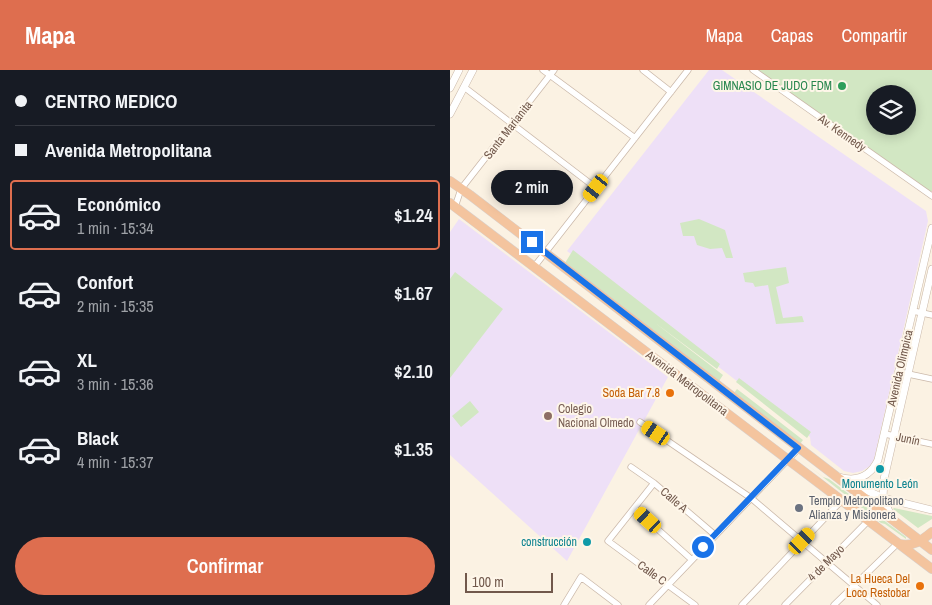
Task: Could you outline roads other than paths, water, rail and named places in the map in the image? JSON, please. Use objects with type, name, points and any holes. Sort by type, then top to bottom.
[{"type":"highway","name":"Avenida Metropolitana","points":[[450,181],[470,194],[932,550]]},
{"type":"highway","name":"Avenida Metropolitana","points":[[452,205],[932,569]]},
{"type":"highway","points":[[897,544],[909,545],[921,542],[932,532]]},
{"type":"highway","points":[[921,542],[920,552],[924,563]]},
{"type":"street","points":[[450,88],[459,70]]},
{"type":"street","points":[[450,114],[473,70]]},
{"type":"street","points":[[543,70],[635,138]]},
{"type":"street","name":"Santa Marianita","points":[[452,205],[461,189],[554,70]]},
{"type":"street","points":[[643,70],[671,92]]},
{"type":"street","points":[[534,267],[688,70]]},
{"type":"street","name":"Av. Kennedy","points":[[753,70],[932,196]]},
{"type":"street","points":[[464,87],[596,188]]},
{"type":"street","name":"Avenida Olimpica","points":[[837,476],[851,479],[866,476],[872,472],[878,460],[932,228]]},
{"type":"street","name":"Avenida Olimpica","points":[[894,520],[888,512],[884,498],[884,479],[932,269]]},
{"type":"street","points":[[913,310],[932,315]]},
{"type":"street","points":[[899,372],[932,379]]},
{"type":"street","points":[[640,422],[751,498],[877,605]]},
{"type":"street","name":"Junín","points":[[885,434],[932,444]]},
{"type":"street","points":[[648,605],[798,448]]},
{"type":"street","name":"Calle A","points":[[631,467],[654,483],[714,535]]},
{"type":"street","points":[[837,476],[884,498],[932,510]]},
{"type":"street","points":[[654,483],[634,508],[692,559]]},
{"type":"street","points":[[742,605],[842,500]]},
{"type":"street","name":"Calle C","points":[[634,508],[608,541],[695,605]]},
{"type":"street","name":"4 de Mayo","points":[[785,605],[868,521]]},
{"type":"street","points":[[834,605],[897,544]]},
{"type":"street","points":[[564,605],[581,577],[618,605]]},
{"type":"place","name":"GIMNASIO DE JUDO FDM","points":[[842,86]]},
{"type":"place","name":"Soda Bar 7.8","points":[[670,393]]},
{"type":"place","name":"Colegio Nacional Olmedo","points":[[548,416]]},
{"type":"place","name":"Monumento León","points":[[880,469]]},
{"type":"place","name":"Templo Metropolitano Alianza y Misionera","points":[[799,508]]},
{"type":"place","name":"construcción","points":[[587,542]]},
{"type":"place","name":"La Hueca Del Loco Restobar","points":[[920,586]]}]
